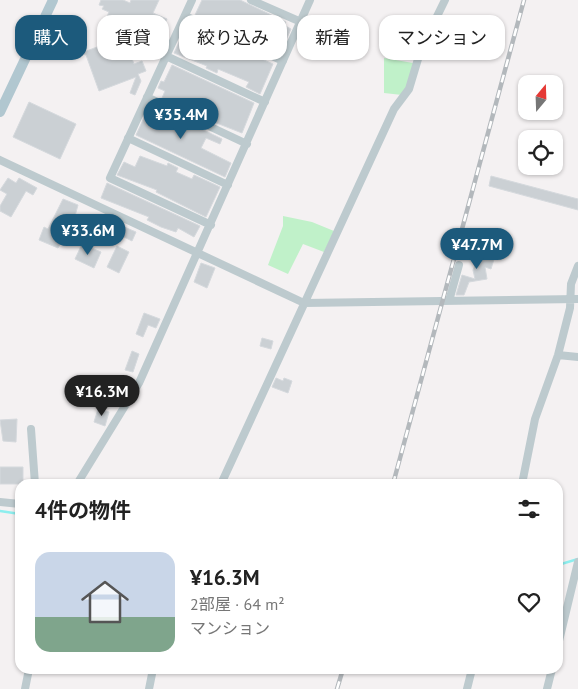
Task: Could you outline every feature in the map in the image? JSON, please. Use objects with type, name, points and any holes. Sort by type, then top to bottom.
[{"type":"main road","points":[[0,112],[53,0]]},
{"type":"street","points":[[185,15],[192,0]]},
{"type":"street","points":[[250,0],[297,21]]},
{"type":"street","points":[[303,15],[310,0]]},
{"type":"street","points":[[223,479],[394,109],[409,89],[421,49],[445,0]]},
{"type":"street","points":[[169,50],[179,29]]},
{"type":"street","points":[[79,479],[139,383],[297,29]]},
{"type":"street","points":[[169,57],[265,102]]},
{"type":"street","points":[[164,60],[110,178],[211,225]]},
{"type":"street","points":[[147,97],[246,144]]},
{"type":"street","points":[[128,138],[228,185]]},
{"type":"street","points":[[0,160],[304,303],[574,300]]},
{"type":"street","points":[[449,302],[459,265]]},
{"type":"street","points":[[523,479],[536,419],[574,300],[571,284],[578,266]]},
{"type":"street","points":[[558,355],[578,357]]},
{"type":"street","points":[[31,429],[35,479]]},
{"type":"street","points":[[0,502],[15,504]]},
{"type":"street","points":[[563,624],[578,562]]},
{"type":"street","points":[[25,689],[28,674]]},
{"type":"street","points":[[150,689],[152,674]]},
{"type":"street","points":[[466,689],[470,674]]},
{"type":"street","points":[[547,689],[551,674]]},
{"type":"green space","points":[[384,60],[413,63],[408,86],[402,95],[384,93]]},
{"type":"green space","points":[[283,216],[312,222],[334,231],[324,252],[303,244],[288,274],[268,265],[283,226]]},
{"type":"building","points":[[101,0],[123,0],[130,3],[131,0],[159,0],[153,13],[158,15],[108,15],[109,12],[102,9],[104,6],[99,5]]},
{"type":"building","points":[[202,0],[240,0],[271,15],[195,15]]},
{"type":"building","points":[[287,27],[291,29],[287,38]]},
{"type":"building","points":[[179,42],[179,55],[174,53]]},
{"type":"building","points":[[97,47],[97,60],[133,60],[134,64],[142,61],[146,71],[138,74],[141,81],[135,95],[130,93],[136,77],[99,91],[87,58],[87,51]]},
{"type":"building","points":[[192,60],[264,60],[273,64],[260,94],[246,87],[249,82],[218,69],[217,73],[206,68],[207,66]]},
{"type":"building","points":[[172,65],[254,103],[242,133],[214,122],[217,116],[204,111],[201,116],[162,98],[165,91],[158,88],[161,81],[164,82]]},
{"type":"building","points":[[29,102],[76,124],[60,159],[13,137]]},
{"type":"building","points":[[150,105],[169,113],[167,117],[180,123],[181,119],[222,139],[220,144],[206,138],[201,148],[231,163],[225,177],[136,135]]},
{"type":"building","points":[[140,156],[167,166],[168,163],[178,168],[176,172],[192,179],[194,175],[220,187],[206,217],[156,192],[157,190],[117,175],[124,162],[135,167]]},
{"type":"building","points":[[491,176],[578,199],[578,210],[489,186]]},
{"type":"building","points":[[8,178],[16,183],[19,178],[37,188],[33,195],[26,191],[11,217],[0,211],[0,206],[7,194],[0,190]]},
{"type":"building","points":[[107,183],[200,226],[194,237],[178,228],[176,232],[161,227],[147,220],[149,217],[101,198]]},
{"type":"building","points":[[63,199],[78,205],[75,216],[58,248],[39,240],[44,227],[48,229]]},
{"type":"building","points":[[122,226],[136,232],[132,241],[118,234]]},
{"type":"building","points":[[469,231],[480,234],[476,248],[467,245],[469,241],[466,240]]},
{"type":"building","points":[[82,244],[101,252],[94,268],[75,259]]},
{"type":"building","points":[[117,246],[129,252],[119,273],[107,267]]},
{"type":"building","points":[[475,249],[495,256],[491,269],[485,267],[487,279],[469,282],[464,295],[456,295],[462,275],[475,279],[473,270],[478,258],[472,256]]},
{"type":"building","points":[[201,263],[215,268],[207,288],[194,282]]},
{"type":"building","points":[[144,313],[160,319],[156,328],[148,325],[143,337],[136,334]]},
{"type":"building","points":[[262,338],[273,341],[271,349],[260,346]]},
{"type":"building","points":[[132,351],[139,354],[133,372],[125,370]]},
{"type":"building","points":[[276,378],[283,381],[284,378],[292,381],[288,393],[272,387]]},
{"type":"building","points":[[106,381],[121,386],[115,403],[100,397]]},
{"type":"building","points":[[98,409],[109,412],[105,426],[94,422]]},
{"type":"building","points":[[17,419],[16,442],[3,441],[0,420]]},
{"type":"building","points":[[0,467],[23,467],[23,479],[15,479],[15,484],[0,484]]},
{"type":"waterway","points":[[0,511],[15,513]]},
{"type":"waterway","points":[[563,564],[578,559]]},
{"type":"railway","points":[[394,479],[524,0]]},
{"type":"railway","points":[[337,689],[342,674]]}]
